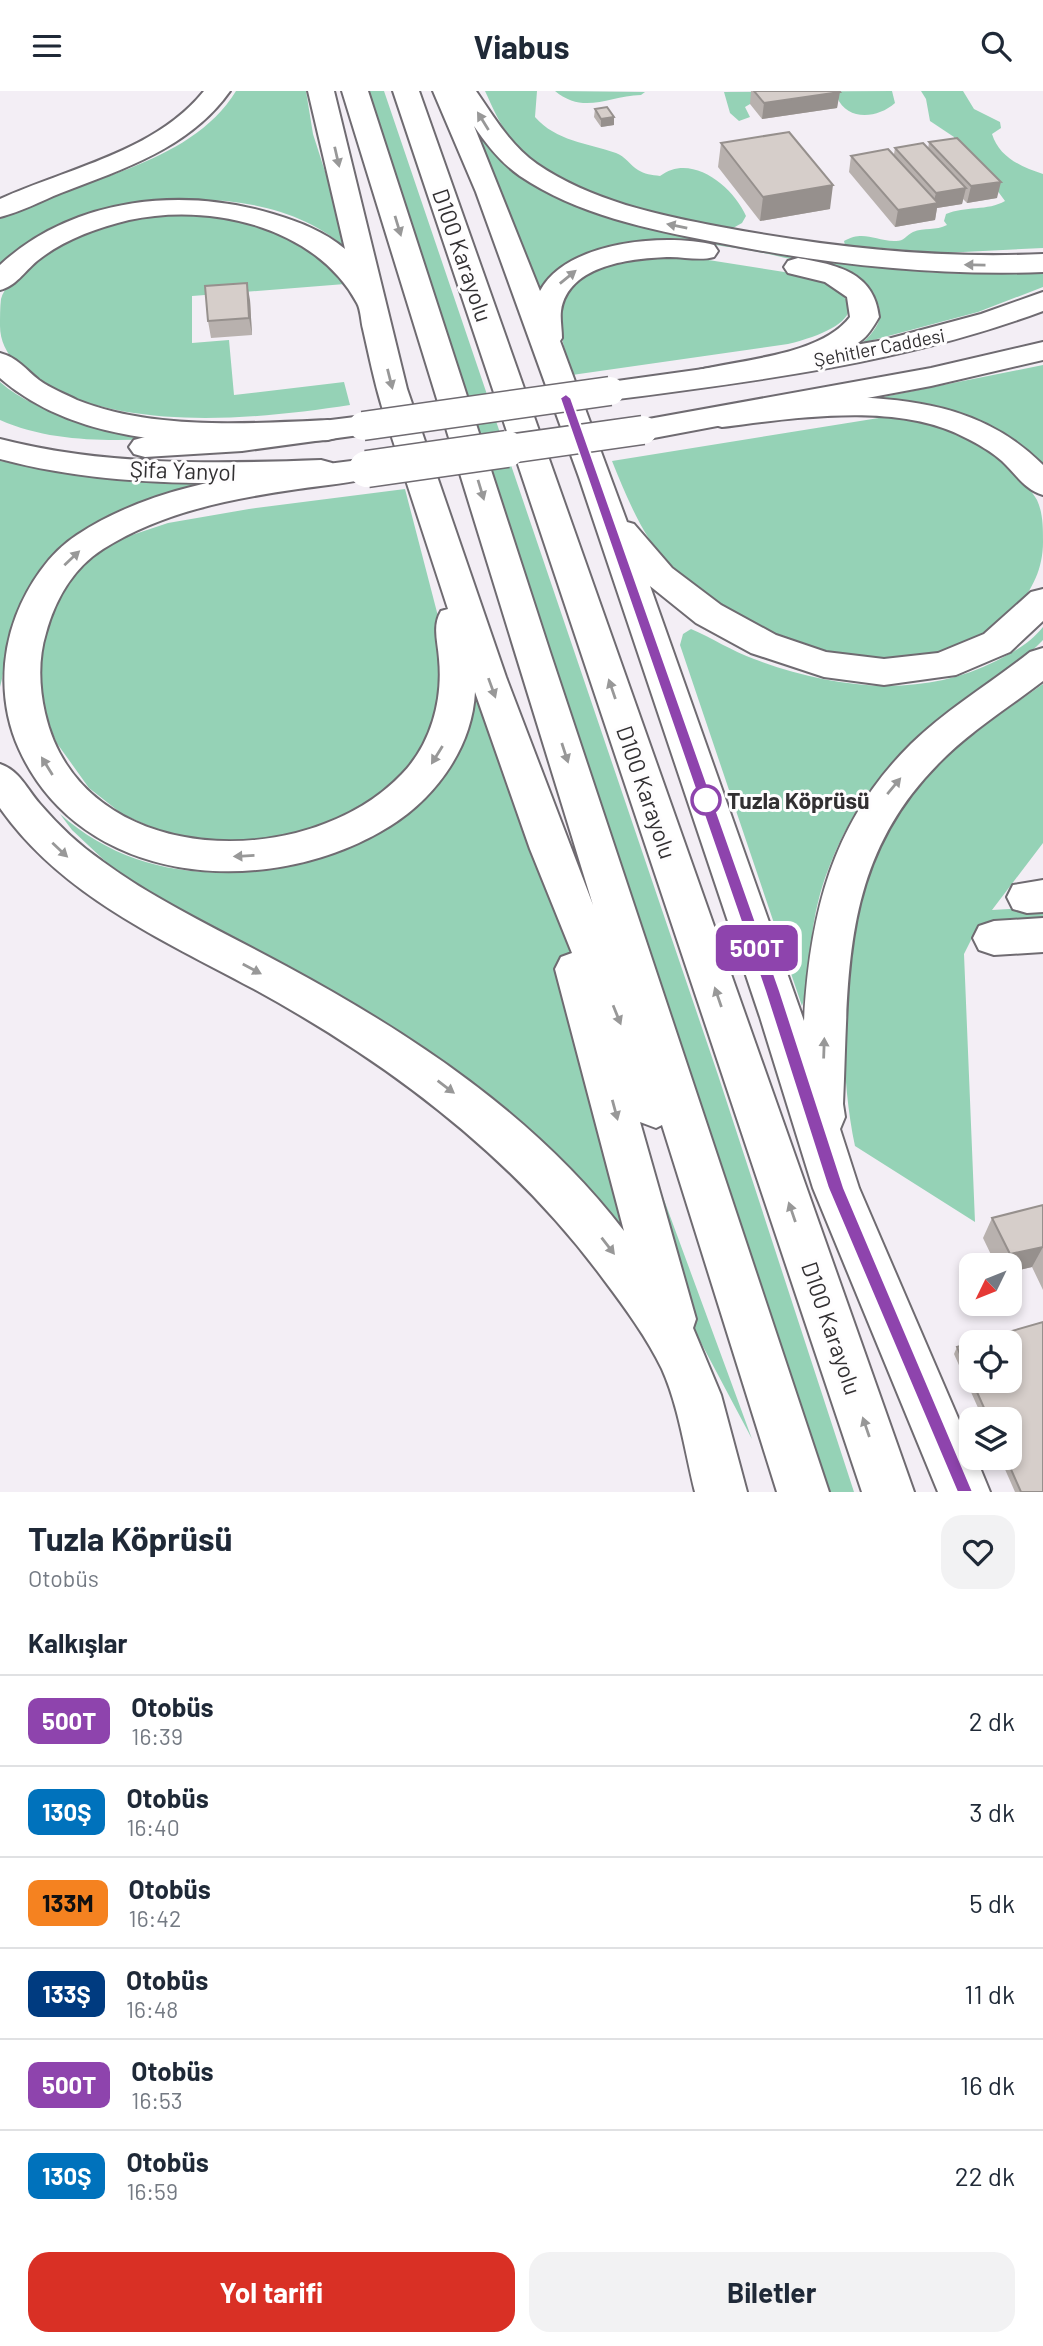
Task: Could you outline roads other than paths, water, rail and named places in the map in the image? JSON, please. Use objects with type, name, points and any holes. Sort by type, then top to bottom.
[{"type":"main road","points":[[0,209],[155,143],[195,118],[217,91]]},
{"type":"main road","points":[[321,91],[392,389],[518,761],[606,990],[754,1340]]},
{"type":"main road","points":[[355,91],[528,639],[803,1492]]},
{"type":"main road","name":"D100 Karayolu","points":[[406,91],[888,1492]]},
{"type":"main road","points":[[446,91],[489,192],[595,477],[781,1017],[836,1188],[964,1492]]},
{"type":"main road","points":[[463,91],[492,135],[509,155],[528,170],[586,201],[623,213],[739,239],[867,258],[966,265],[1043,263]]},
{"type":"main road","points":[[0,281],[11,268],[44,244],[104,218],[177,207],[225,210],[261,218],[298,231],[334,253],[362,289],[378,330]]},
{"type":"main road","points":[[0,428],[44,441],[136,448],[222,443],[362,426],[710,377],[800,357],[839,342],[856,330],[864,321],[866,310],[863,299],[845,281],[807,268],[684,249],[626,251],[583,267],[555,289],[545,313],[552,361]]},
{"type":"main road","name":"Şehitler Caddesi","points":[[710,377],[910,344],[968,328],[1043,301]]},
{"type":"main road","name":"Şehitler Caddesi","points":[[722,417],[931,377],[1043,351]]},
{"type":"main road","points":[[0,362],[20,382],[56,402],[130,423],[222,433],[328,430]]},
{"type":"main road","points":[[436,521],[458,668],[455,713],[442,749],[415,787],[377,816],[332,838],[284,851],[247,857],[194,856],[142,842],[94,817],[60,784],[47,767],[31,733],[22,692],[21,657],[38,604],[57,573],[70,558],[97,538],[152,512],[237,490],[367,469],[722,417],[864,405],[924,411],[975,429],[1017,457],[1043,484]]},
{"type":"main road","name":"Şifa Yanyol","points":[[0,449],[50,461],[118,468],[233,472],[367,469]]},
{"type":"main road","points":[[595,477],[610,513],[657,574],[702,610],[754,641],[813,662],[843,669],[903,671],[959,661],[1005,637],[1043,601]]},
{"type":"main road","points":[[836,1188],[821,1104],[827,973],[841,889],[849,865],[872,815],[905,774],[951,731],[1043,661]]},
{"type":"main road","points":[[518,761],[721,1492]]},
{"type":"main road","points":[[0,779],[27,817],[52,843],[111,892],[351,1024],[420,1067],[489,1121],[547,1175],[601,1237],[646,1299],[685,1365]]},
{"type":"main road","points":[[994,938],[1043,935]]},
{"type":"place","name":"Tuzla Köprüsü","points":[[706,800]]}]
